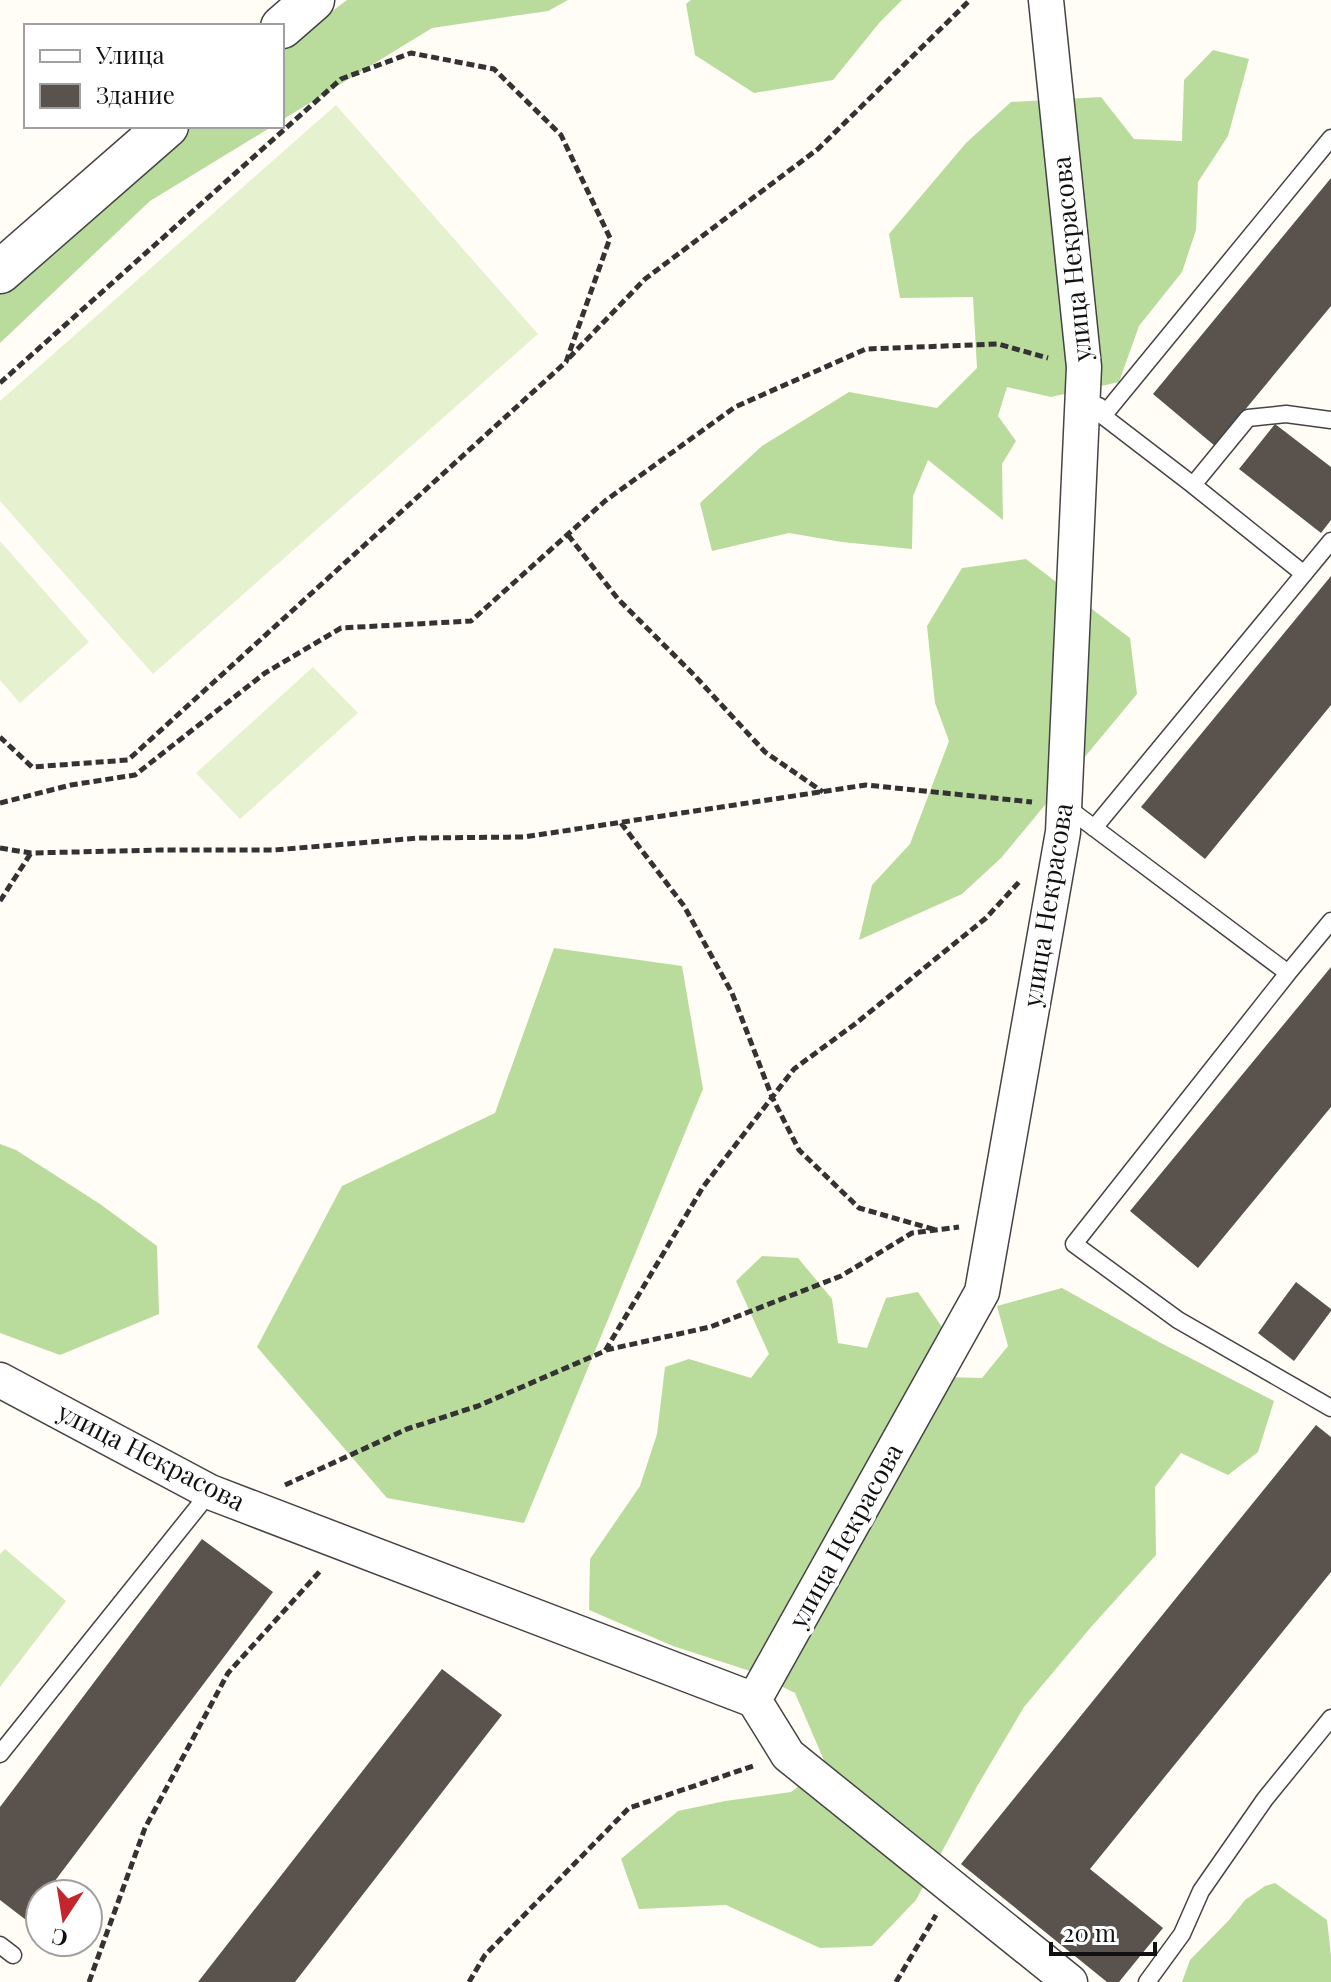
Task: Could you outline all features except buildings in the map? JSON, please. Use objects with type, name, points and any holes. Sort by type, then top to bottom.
[{"type":"street","points":[[284,25],[313,0]]},
{"type":"street","name":"улица Некрасова","points":[[0,1380],[210,1492],[754,1700],[982,1292],[1063,832],[1084,367],[1046,0]]},
{"type":"street","points":[[0,272],[165,128]]},
{"type":"street","points":[[754,1700],[788,1755],[1070,1982]]},
{"type":"lane","points":[[1103,416],[1331,138]]},
{"type":"lane","points":[[1084,367],[1103,416],[1304,574]]},
{"type":"lane","points":[[1193,485],[1248,418],[1286,414],[1331,420]]},
{"type":"lane","points":[[1094,828],[1331,541]]},
{"type":"lane","points":[[1064,806],[1288,973]]},
{"type":"lane","points":[[1331,921],[1074,1244],[1178,1320],[1331,1408]]},
{"type":"lane","points":[[0,1754],[210,1492]]},
{"type":"lane","points":[[1147,1982],[1182,1934],[1201,1891],[1265,1799],[1331,1718]]},
{"type":"path","points":[[0,737],[32,767],[128,760],[566,362],[645,279],[818,149],[970,0]]},
{"type":"path","points":[[0,383],[341,79],[411,53],[494,69],[561,135],[610,238],[566,362]]},
{"type":"path","points":[[0,803],[71,785],[135,775],[265,673],[341,628],[471,621],[605,501],[735,407],[866,349],[998,344],[1084,367]]},
{"type":"path","points":[[568,535],[618,599],[765,752],[824,793]]},
{"type":"path","points":[[0,848],[31,853],[274,850],[418,838],[524,837],[866,785],[1064,806]]},
{"type":"path","points":[[621,823],[684,906],[732,993],[772,1097],[799,1150],[859,1208],[936,1230]]},
{"type":"path","points":[[0,901],[31,853]]},
{"type":"path","points":[[605,1351],[703,1187],[794,1069],[986,918],[1025,875]]},
{"type":"path","points":[[281,1486],[407,1429],[478,1406],[605,1351],[710,1327],[841,1276],[912,1233],[994,1222]]},
{"type":"path","points":[[89,1982],[145,1828],[228,1673],[345,1544]]},
{"type":"path","points":[[469,1982],[485,1955],[629,1808],[788,1755]]},
{"type":"path","points":[[896,1982],[952,1886]]},
{"type":"green space","points":[[347,0],[568,0],[548,11],[432,28],[284,119],[284,47]]},
{"type":"green space","points":[[691,0],[902,0],[833,80],[754,93],[695,55],[686,4]]},
{"type":"green space","points":[[1213,50],[1249,59],[1228,136],[1198,182],[1196,230],[1182,272],[1139,326],[1119,382],[1051,397],[1007,387],[998,416],[1016,441],[1002,464],[1003,520],[928,460],[913,496],[912,549],[789,533],[712,551],[700,503],[762,446],[849,392],[937,408],[977,368],[973,297],[900,298],[889,234],[966,143],[1011,102],[1101,97],[1134,139],[1182,141],[1184,80]]},
{"type":"green space","points":[[336,105],[538,334],[153,674],[0,501],[0,401]]},
{"type":"green space","points":[[184,128],[270,128],[150,201],[0,343],[0,287]]},
{"type":"green space","points":[[0,541],[89,642],[20,703],[0,680]]},
{"type":"green space","points":[[1026,559],[1130,638],[1137,694],[1001,858],[962,894],[859,940],[872,885],[910,844],[949,741],[935,703],[927,626],[962,568]]},
{"type":"green space","points":[[313,667],[358,713],[240,819],[196,773]]},
{"type":"green space","points":[[554,948],[682,966],[703,1089],[524,1523],[387,1498],[257,1347],[342,1186],[495,1113]]},
{"type":"green space","points":[[0,1144],[16,1150],[100,1204],[157,1246],[159,1314],[60,1355],[0,1333]]},
{"type":"green space","points":[[762,1256],[798,1258],[832,1299],[838,1343],[867,1348],[886,1298],[918,1292],[942,1327],[945,1377],[982,1378],[1008,1346],[997,1306],[1062,1288],[1274,1401],[1258,1452],[1228,1475],[1181,1453],[1155,1487],[1156,1555],[1024,1707],[916,1900],[872,1946],[820,1948],[726,1905],[639,1909],[621,1859],[678,1811],[791,1792],[826,1765],[795,1693],[750,1671],[673,1646],[589,1610],[590,1559],[640,1486],[657,1434],[665,1367],[689,1359],[751,1378],[769,1354],[736,1281]]},
{"type":"green space","points":[[5,1549],[66,1601],[0,1687],[0,1554]]},
{"type":"green space","points":[[1275,1883],[1327,1920],[1331,1982],[1182,1982],[1190,1960],[1245,1900]]}]
